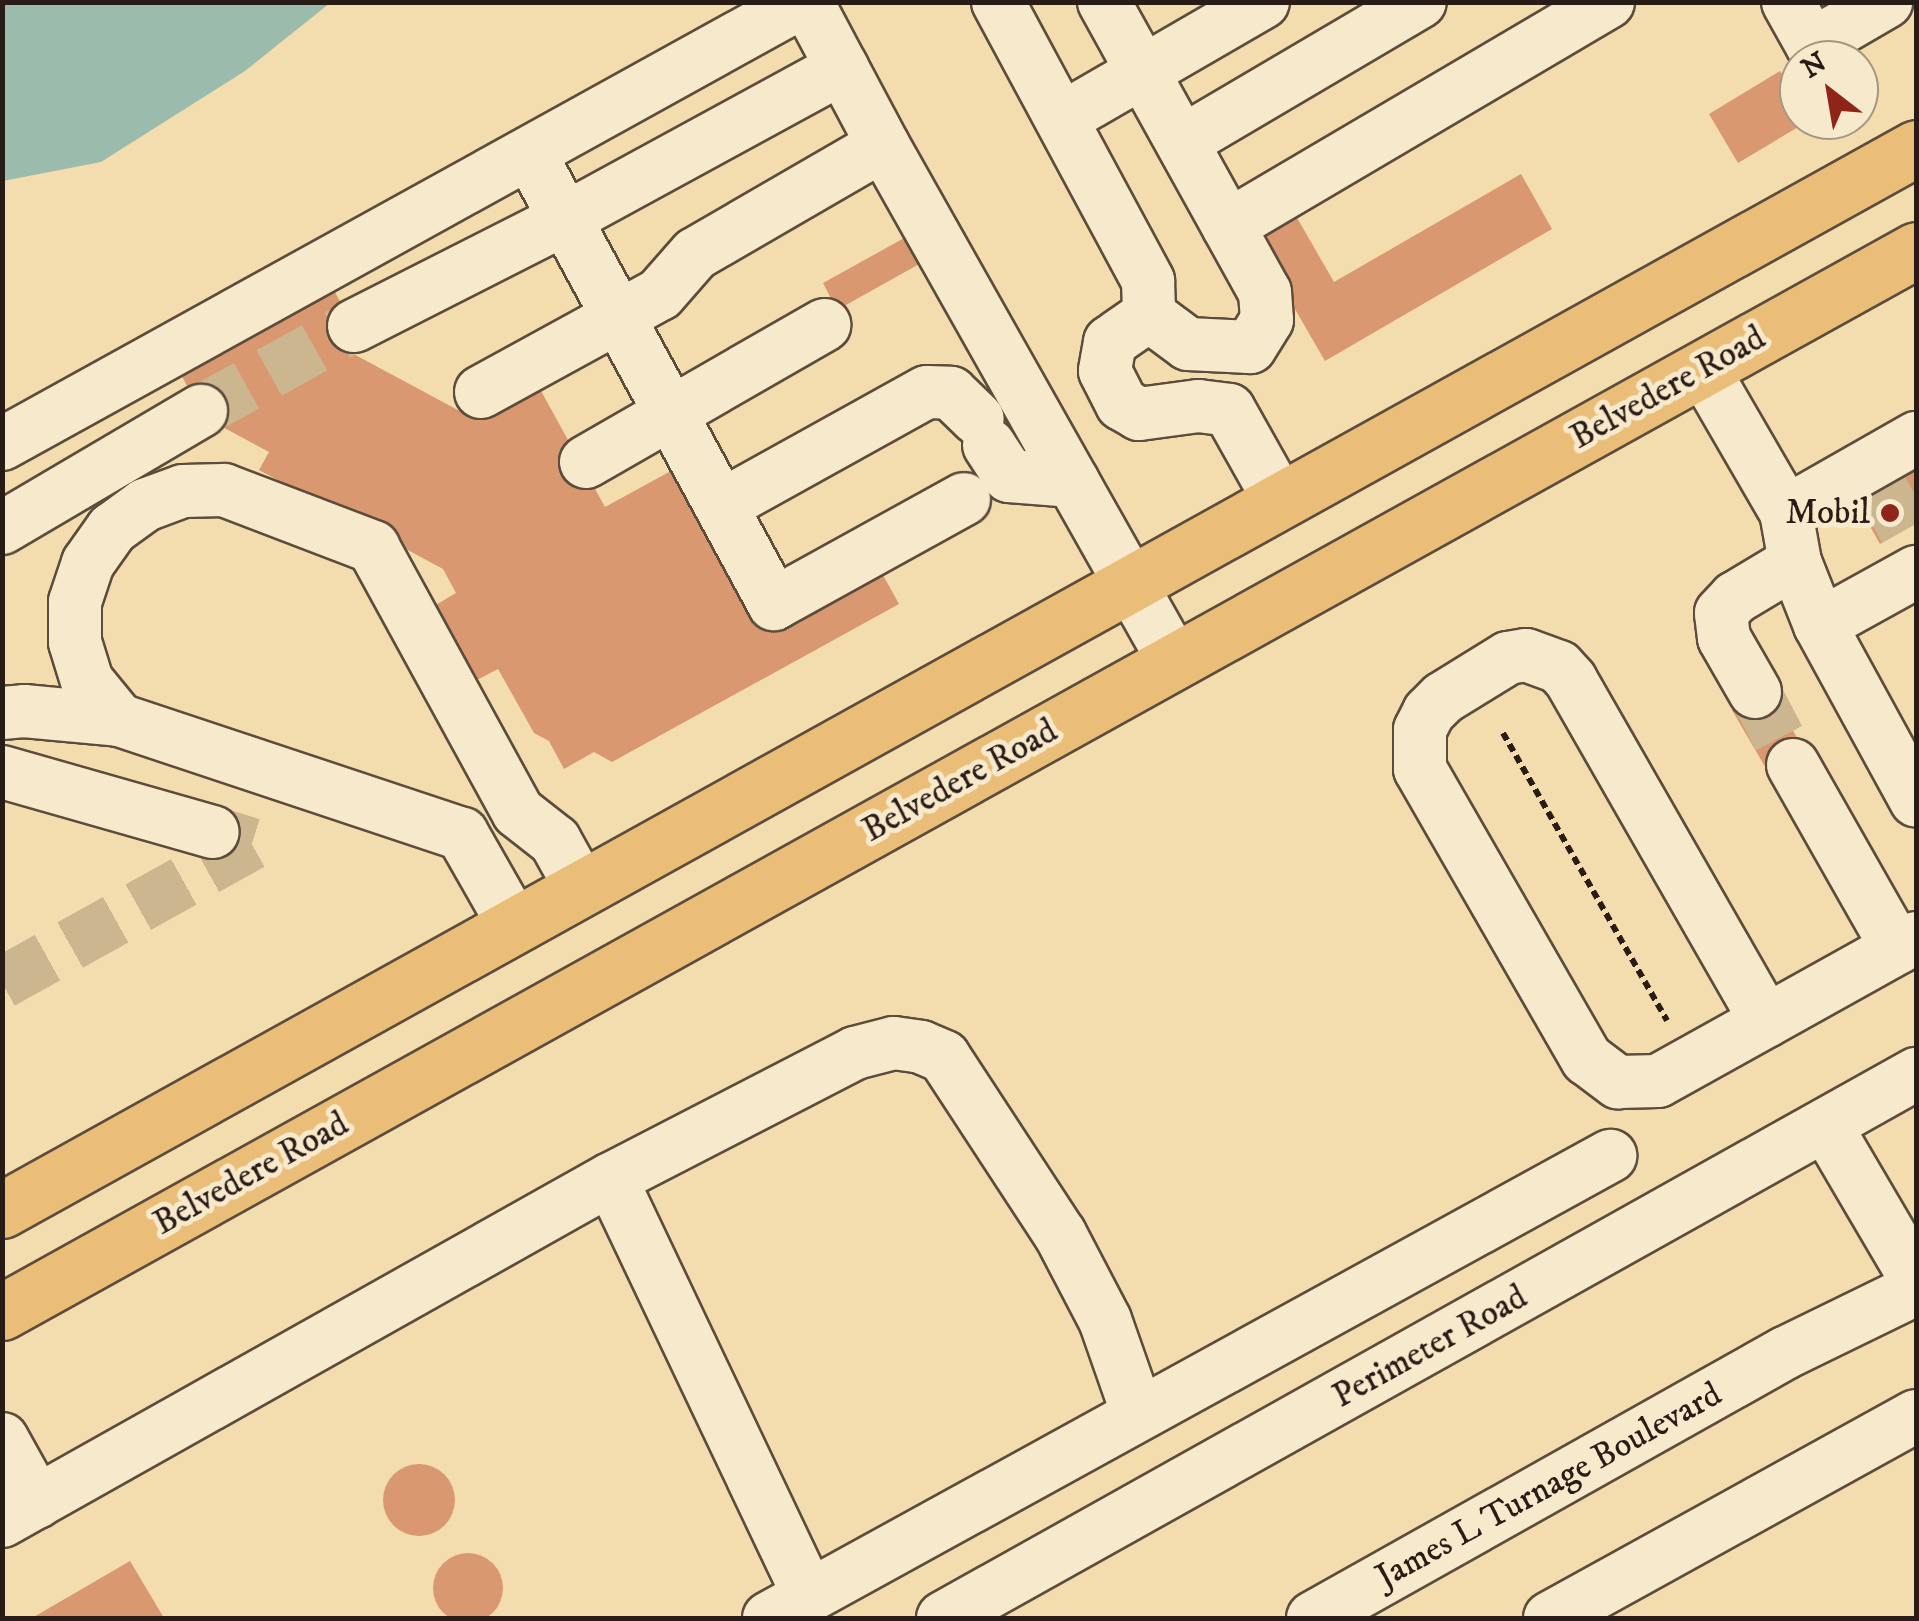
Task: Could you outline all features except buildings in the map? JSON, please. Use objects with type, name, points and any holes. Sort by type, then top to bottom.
[{"type":"main road","points":[[2,1210],[1916,148]]},
{"type":"main road","name":"Belvedere Road","points":[[2,1312],[1916,250]]},
{"type":"street","points":[[2,444],[804,2],[1174,661]]},
{"type":"street","points":[[998,2],[1148,282],[1149,314]]},
{"type":"street","points":[[1104,2],[1265,292],[1267,320],[1250,346],[1188,344],[1149,314]]},
{"type":"street","points":[[1063,118],[1263,2]]},
{"type":"street","points":[[1182,142],[1420,2]]},
{"type":"street","points":[[1228,226],[1608,2]]},
{"type":"street","points":[[1788,2],[1812,46],[1886,2]]},
{"type":"street","points":[[354,326],[563,220],[842,68]]},
{"type":"street","points":[[481,392],[660,294],[694,254],[882,145]]},
{"type":"street","points":[[530,154],[774,604],[964,499]]},
{"type":"street","points":[[1149,314],[1110,342],[1105,371],[1122,404],[1139,414],[1198,406],[1230,410],[1280,501]]},
{"type":"street","points":[[586,462],[824,325]]},
{"type":"street","points":[[1703,368],[1786,512],[1795,562],[1820,625],[1916,800]]},
{"type":"street","points":[[721,506],[927,392],[951,393],[984,432],[1009,476],[1073,481]]},
{"type":"street","points":[[2,528],[201,411]]},
{"type":"street","points":[[1820,625],[1902,539],[1916,438]]},
{"type":"street","points":[[119,720],[87,681],[75,642],[75,602],[88,562],[112,529],[145,505],[183,492],[224,490],[373,547],[518,812],[555,841],[581,888]]},
{"type":"street","points":[[1786,512],[1902,539]]},
{"type":"street","points":[[1755,692],[1724,638],[1721,614],[1734,598],[1795,562]]},
{"type":"street","points":[[1766,1021],[1572,680],[1559,667],[1526,655],[1508,658],[1443,698],[1429,712],[1420,730],[1420,769],[1587,1059],[1600,1073],[1618,1082],[1658,1081],[1907,943],[1793,765]]},
{"type":"street","points":[[2,713],[24,710],[119,720],[462,834],[514,925]]},
{"type":"street","points":[[2,772],[212,832]]},
{"type":"street","points":[[2,1439],[20,1511],[611,1178],[855,1053],[894,1043],[922,1047],[944,1058],[1060,1234],[1105,1320],[1138,1414]]},
{"type":"street","name":"Perimeter Road","points":[[943,1618],[1916,1074]]},
{"type":"street","points":[[1826,1126],[1914,1281]]},
{"type":"street","points":[[611,1178],[789,1607],[1610,1156]]},
{"type":"street","name":"James L Turnage Boulevard","points":[[1314,1618],[1914,1281]]},
{"type":"street","points":[[1551,1618],[1916,1416]]},
{"type":"path","points":[[1503,733],[1667,1021]]},
{"type":"shaded area","points":[[3,2],[330,3],[245,71],[101,162],[3,181]]},
{"type":"tunnel","points":[[201,411],[354,326]]},
{"type":"tunnel","points":[[1882,489],[1905,530]]},
{"type":"tunnel","points":[[1755,692],[1793,765]]},
{"type":"tunnel","points":[[2,983],[252,844],[213,832]]},
{"type":"place","name":"Mobil","points":[[1890,513]]}]
